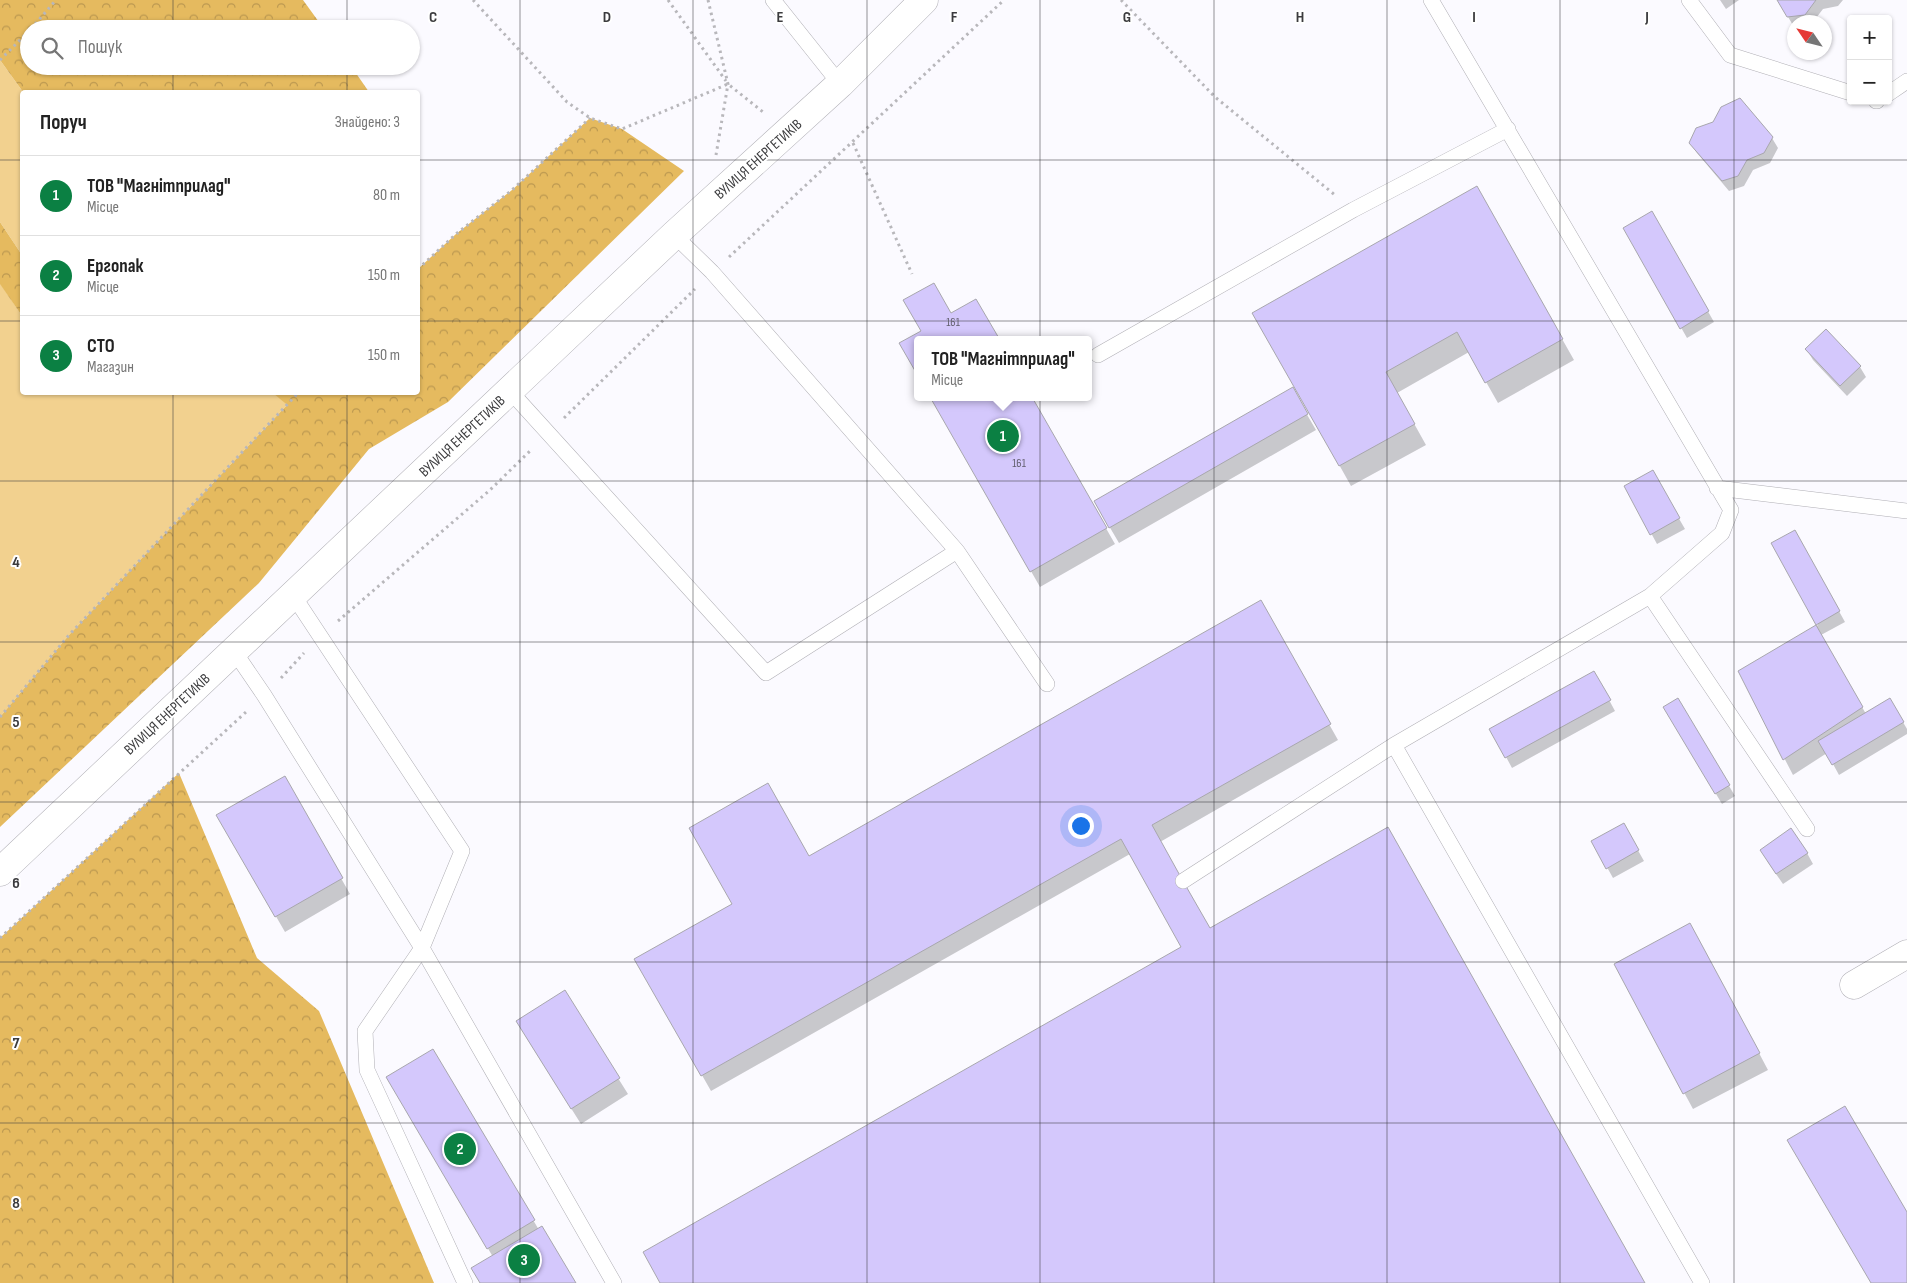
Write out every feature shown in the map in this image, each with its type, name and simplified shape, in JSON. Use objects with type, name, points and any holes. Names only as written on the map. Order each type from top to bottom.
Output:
[{"type":"main road","name":"ВУЛИЦЯ ЕНЕРГЕТИКІВ","points":[[0,872],[674,236],[840,84],[924,0]]},
{"type":"main road","points":[[1854,985],[1907,954]]},
{"type":"lane","points":[[773,0],[840,84]]},
{"type":"lane","points":[[1183,881],[1394,745],[1650,596],[1722,533],[1731,510],[1431,0]]},
{"type":"lane","points":[[1689,0],[1730,55],[1847,92]]},
{"type":"lane","points":[[1892,91],[1907,81]]},
{"type":"lane","points":[[1098,355],[1353,210],[1508,129]]},
{"type":"lane","points":[[674,236],[712,272],[957,551],[1047,684]]},
{"type":"lane","points":[[510,391],[766,674],[957,551]]},
{"type":"lane","points":[[1717,488],[1907,511]]},
{"type":"lane","points":[[292,595],[462,851],[422,948],[365,1031],[367,1070],[465,1283]]},
{"type":"lane","points":[[1650,596],[1808,829]]},
{"type":"lane","points":[[234,651],[264,694],[422,948],[614,1283]]},
{"type":"lane","points":[[1394,745],[1702,1283]]},
{"type":"path","points":[[39,20],[56,0]]},
{"type":"path","points":[[472,0],[567,102],[590,118],[622,129],[728,84]]},
{"type":"path","points":[[668,0],[728,84],[788,132]]},
{"type":"path","points":[[708,0],[728,84],[716,158]]},
{"type":"path","points":[[0,938],[264,694],[319,637],[490,490],[712,272],[1004,0]]},
{"type":"path","points":[[1121,0],[1215,97],[1353,210]]},
{"type":"path","points":[[0,60],[20,40]]},
{"type":"path","points":[[420,267],[456,234],[512,190],[590,118]]},
{"type":"path","points":[[853,142],[912,274]]},
{"type":"path","points":[[0,717],[68,636],[295,395]]},
{"type":"shaded area","points":[[0,60],[22,90],[20,90],[20,252],[0,222]]},
{"type":"shaded area","points":[[0,283],[20,313],[20,395],[276,395],[287,405],[69,635],[0,717]]},
{"type":"green space","points":[[0,0],[303,0],[317,20],[20,20],[20,75],[357,75],[368,90],[22,90],[0,60]]},
{"type":"green space","points":[[590,118],[622,129],[684,171],[448,402],[369,449],[259,583],[0,827],[0,717],[69,635],[287,405],[275,395],[420,395],[420,267],[456,234],[512,190]]},
{"type":"green space","points":[[0,222],[20,252],[20,313],[0,284]]},
{"type":"green space","points":[[179,773],[257,958],[319,1011],[434,1283],[0,1283],[0,938]]},
{"type":"building","points":[[1777,0],[1816,0],[1805,15],[1787,15],[1787,17]]},
{"type":"building","points":[[1740,98],[1773,137],[1764,153],[1747,160],[1738,176],[1722,181],[1689,143],[1696,128],[1713,122],[1721,107]]},
{"type":"building","points":[[1477,186],[1563,339],[1485,383],[1457,332],[1386,372],[1415,424],[1339,466],[1252,313]]},
{"type":"building","points":[[1652,211],[1709,311],[1680,329],[1623,228]]},
{"type":"building","points":[[934,283],[951,313],[976,299],[998,336],[914,336],[914,369],[899,343],[921,331],[903,300]]},
{"type":"building","points":[[1826,329],[1861,366],[1840,386],[1805,349]]},
{"type":"building","points":[[1293,387],[1308,414],[1109,528],[1094,501]]},
{"type":"building","points":[[932,401],[1034,401],[1107,528],[1030,572]]},
{"type":"building","points":[[1653,470],[1680,518],[1650,535],[1624,486]]},
{"type":"building","points":[[1795,530],[1840,611],[1816,625],[1771,543]]},
{"type":"building","points":[[1261,600],[1331,724],[1152,825],[1183,881],[1210,928],[1388,827],[1645,1283],[660,1283],[643,1252],[1181,947],[1121,839],[701,1076],[634,959],[732,904],[689,828],[768,783],[809,856]]},
{"type":"building","points":[[1816,625],[1863,707],[1783,760],[1738,671]]},
{"type":"building","points":[[1594,671],[1611,700],[1505,758],[1489,729]]},
{"type":"building","points":[[1678,698],[1730,785],[1715,794],[1663,707]]},
{"type":"building","points":[[1890,698],[1904,722],[1832,765],[1818,741]]},
{"type":"building","points":[[285,776],[343,878],[275,917],[216,815]]},
{"type":"building","points":[[1624,823],[1639,850],[1606,869],[1591,841]]},
{"type":"building","points":[[1791,828],[1808,853],[1776,874],[1760,850]]},
{"type":"building","points":[[1690,923],[1760,1053],[1683,1094],[1614,964]]},
{"type":"building","points":[[565,990],[620,1078],[571,1109],[516,1021]]},
{"type":"building","points":[[433,1049],[535,1220],[487,1249],[386,1077]]},
{"type":"building","points":[[1845,1106],[1907,1212],[1907,1283],[1871,1283],[1787,1140]]},
{"type":"building","points":[[542,1226],[576,1283],[480,1283],[471,1268]]},
{"type":"place","name":"ТОВ \"Магнітприлад\"","points":[[1003,436]]},
{"type":"place","name":"Ергопак","points":[[460,1149]]},
{"type":"place","name":"СТО","points":[[524,1260]]}]
